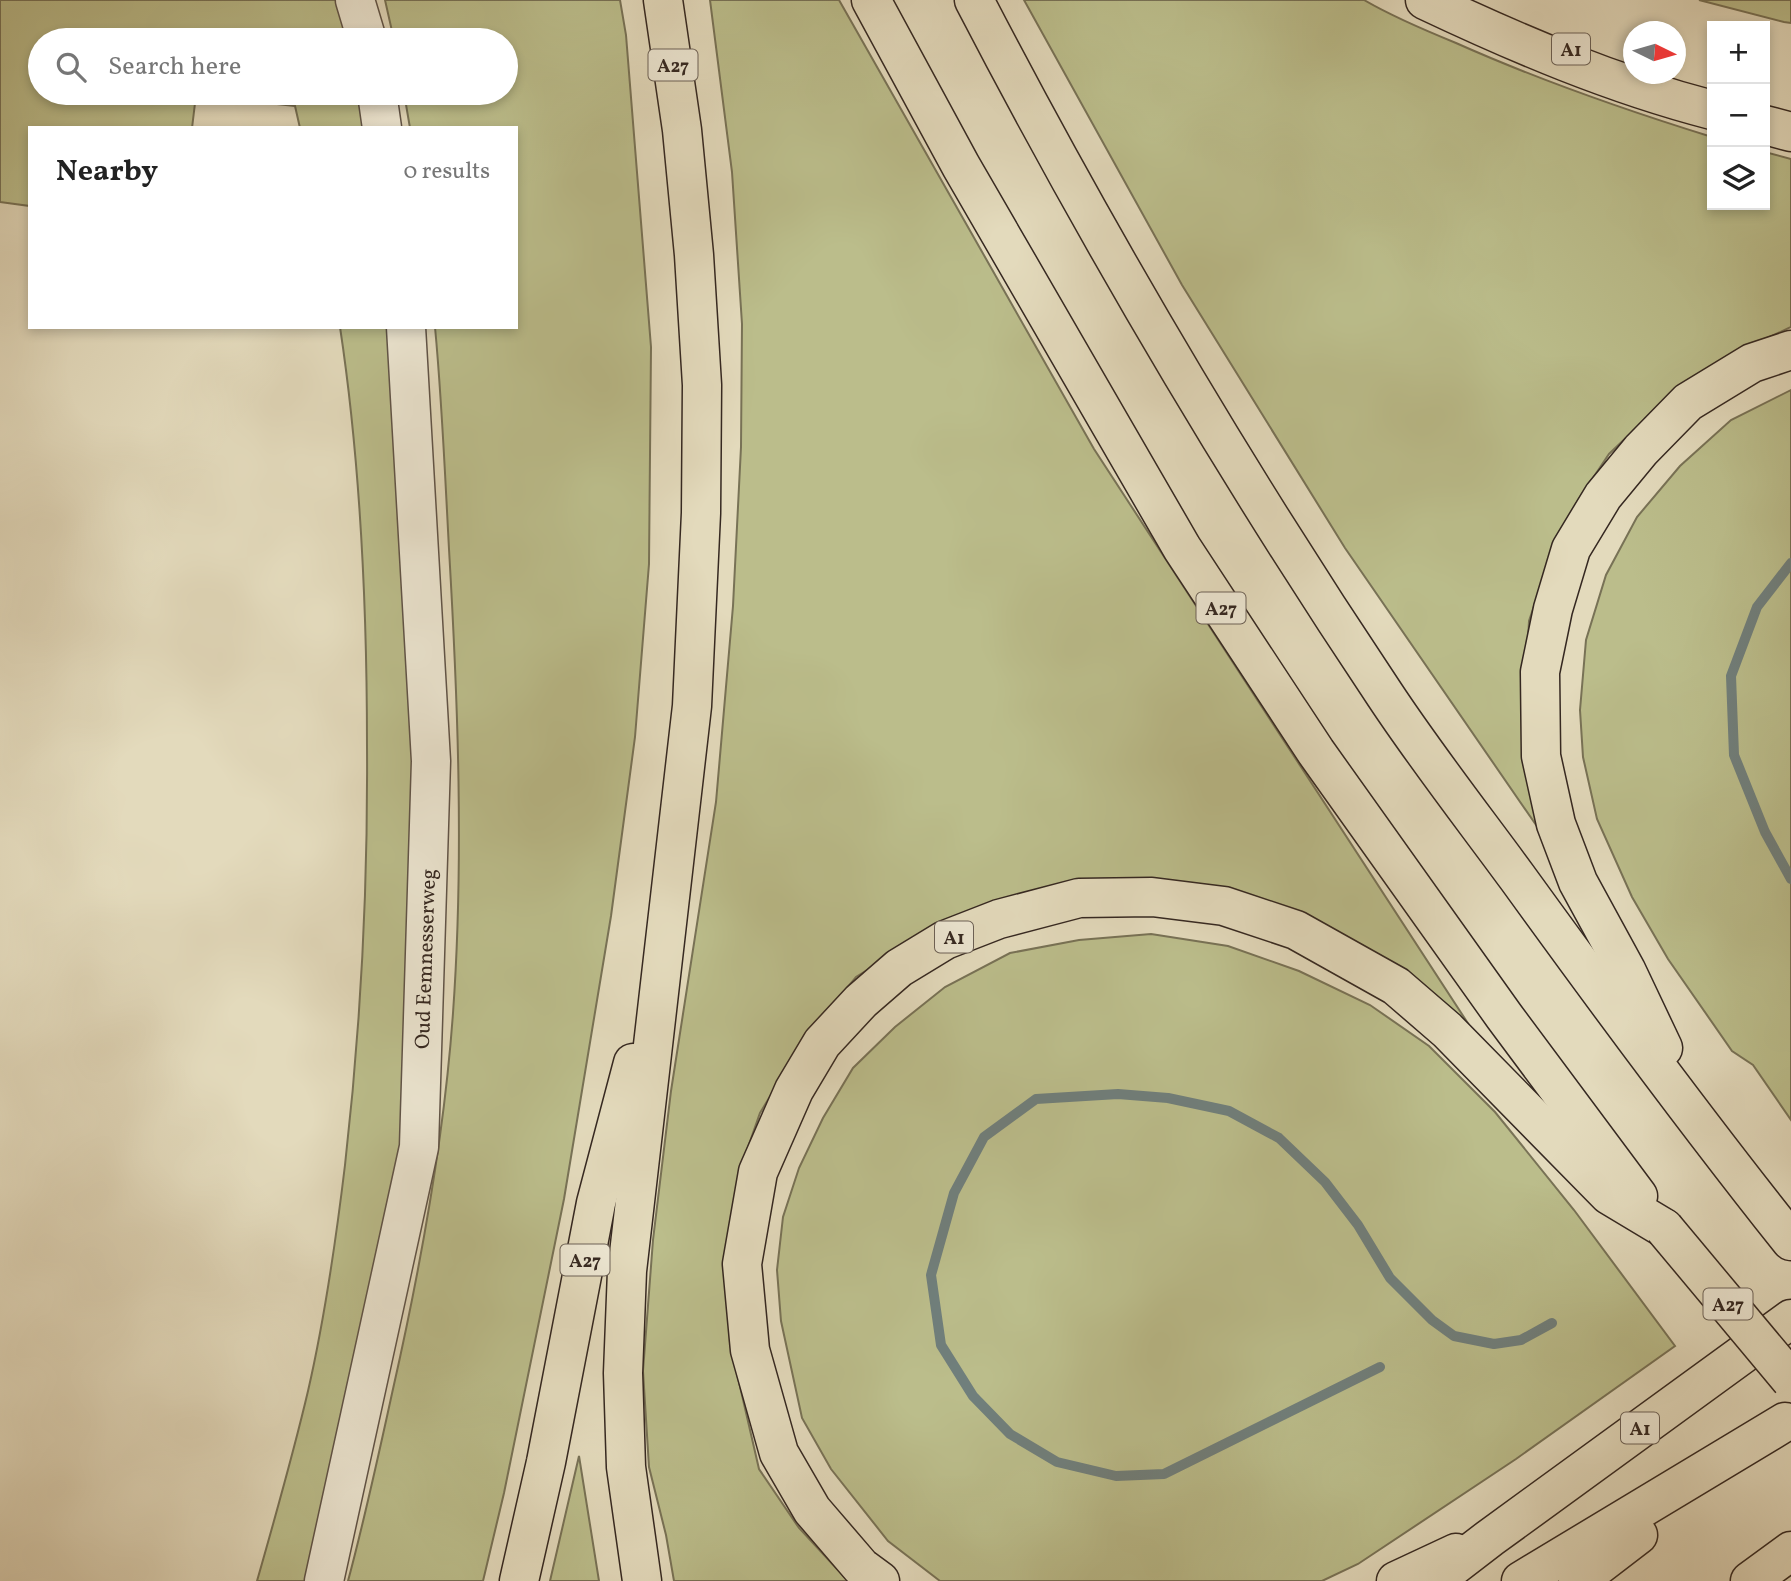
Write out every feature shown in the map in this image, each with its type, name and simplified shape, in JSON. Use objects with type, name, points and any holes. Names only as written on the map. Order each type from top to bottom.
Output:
[{"type":"highway","name":"A27","points":[[642,1581],[626,1467],[623,1373],[627,1271],[692,706],[701,513],[702,385],[694,255],[682,130],[663,0]]},
{"type":"highway","name":"A27","points":[[871,0],[961,166],[1182,548],[1316,752],[1504,1016],[1617,1188],[1664,1228],[1791,1380]]},
{"type":"highway","points":[[974,0],[1044,135],[1150,322],[1271,521],[1387,699],[1701,1129],[1791,1241]]},
{"type":"highway","name":"A1","points":[[1424,0],[1507,39],[1604,77],[1707,108]]},
{"type":"highway","name":"A1","points":[[1507,39],[1556,45],[1623,64]]},
{"type":"highway","points":[[1686,82],[1707,88]]},
{"type":"highway","points":[[1770,103],[1791,107]]},
{"type":"highway","points":[[1770,126],[1791,132]]},
{"type":"highway","points":[[1701,1129],[1626,970],[1578,882],[1556,824],[1541,756],[1540,672],[1553,609],[1572,549],[1603,496],[1641,450],[1688,402],[1752,363],[1791,350]]},
{"type":"highway","name":"A1","points":[[880,1581],[861,1567],[812,1510],[779,1453],[750,1350],[742,1264],[758,1172],[794,1090],[822,1043],[861,1001],[899,968],[945,940],[999,919],[1079,898],[1152,897],[1224,906],[1296,930],[1396,986],[1617,1188]]},
{"type":"highway","name":"A27","points":[[519,1581],[546,1462],[596,1203],[665,943]]},
{"type":"highway","name":"A1","points":[[1434,1581],[1791,1319]]},
{"type":"highway","points":[[1521,1581],[1788,1420]]},
{"type":"highway","points":[[1578,1581],[1788,1420]]},
{"type":"highway","name":"A1","points":[[1396,1581],[1490,1538]]},
{"type":"highway","points":[[1750,1581],[1791,1551]]},
{"type":"street","points":[[355,0],[363,28]]},
{"type":"street","points":[[379,105],[382,126]]},
{"type":"street","name":"Oud Eemnesserweg","points":[[324,1581],[419,1147],[431,761],[406,329]]},
{"type":"green space","points":[[0,0],[343,0],[349,28],[28,28],[28,105],[195,105],[192,126],[28,126],[28,206],[0,202]]},
{"type":"green space","points":[[385,0],[620,0],[626,35],[651,347],[649,564],[635,737],[611,916],[564,1199],[504,1493],[483,1581],[348,1581],[377,1461],[422,1249],[444,1108],[453,1013],[459,839],[457,723],[435,329],[518,329],[518,126],[410,126],[406,105],[518,105],[518,28],[391,28]]},
{"type":"green space","points":[[710,0],[839,0],[1094,449],[1471,1028],[1238,905],[955,916],[856,977],[804,1040],[760,1113],[739,1173],[726,1256],[730,1343],[759,1469],[799,1528],[848,1581],[674,1581],[649,1467],[643,1371],[653,1240],[671,1091],[716,802],[733,606],[741,447],[742,324],[732,172]]},
{"type":"green space","points":[[1024,0],[1364,0],[1409,23],[1519,70],[1707,135],[1707,210],[1770,210],[1770,153],[1791,159],[1791,327],[1739,351],[1672,394],[1609,454],[1577,502],[1552,553],[1529,621],[1528,640],[1565,867],[1345,548],[1182,285]]},
{"type":"green space","points":[[1699,0],[1791,0],[1791,23],[1784,22]]},
{"type":"green space","points":[[286,105],[362,105],[365,126],[300,126],[295,106]]},
{"type":"green space","points":[[340,329],[388,329],[418,767],[404,1154],[309,1581],[257,1581],[302,1415],[325,1307],[351,1113],[359,1008],[366,851],[366,641],[358,484]]},
{"type":"green space","points":[[1791,390],[1791,1120],[1753,1065],[1732,1051],[1668,959],[1632,897],[1597,819],[1583,757],[1580,710],[1586,640],[1606,575],[1637,517],[1680,466],[1731,420]]},
{"type":"green space","points":[[1151,934],[1228,946],[1299,971],[1370,1005],[1429,1046],[1495,1112],[1574,1210],[1675,1346],[1516,1459],[1358,1564],[1322,1581],[940,1581],[888,1541],[831,1469],[802,1418],[781,1321],[777,1270],[783,1217],[799,1168],[823,1118],[853,1068],[895,1027],[945,987],[1010,953],[1079,940]]},
{"type":"green space","points":[[579,1456],[599,1581],[550,1581]]},
{"type":"waterway","points":[[1791,563],[1757,607],[1731,676],[1734,755],[1765,832],[1791,879]]},
{"type":"waterway","points":[[1380,1367],[1164,1474],[1116,1476],[1057,1462],[1010,1434],[973,1396],[941,1345],[931,1275],[954,1193],[984,1137],[1036,1099],[1118,1094],[1168,1098],[1229,1111],[1279,1138],[1325,1182],[1358,1225],[1390,1278],[1432,1320],[1454,1336],[1494,1344],[1521,1340],[1552,1323]]}]
